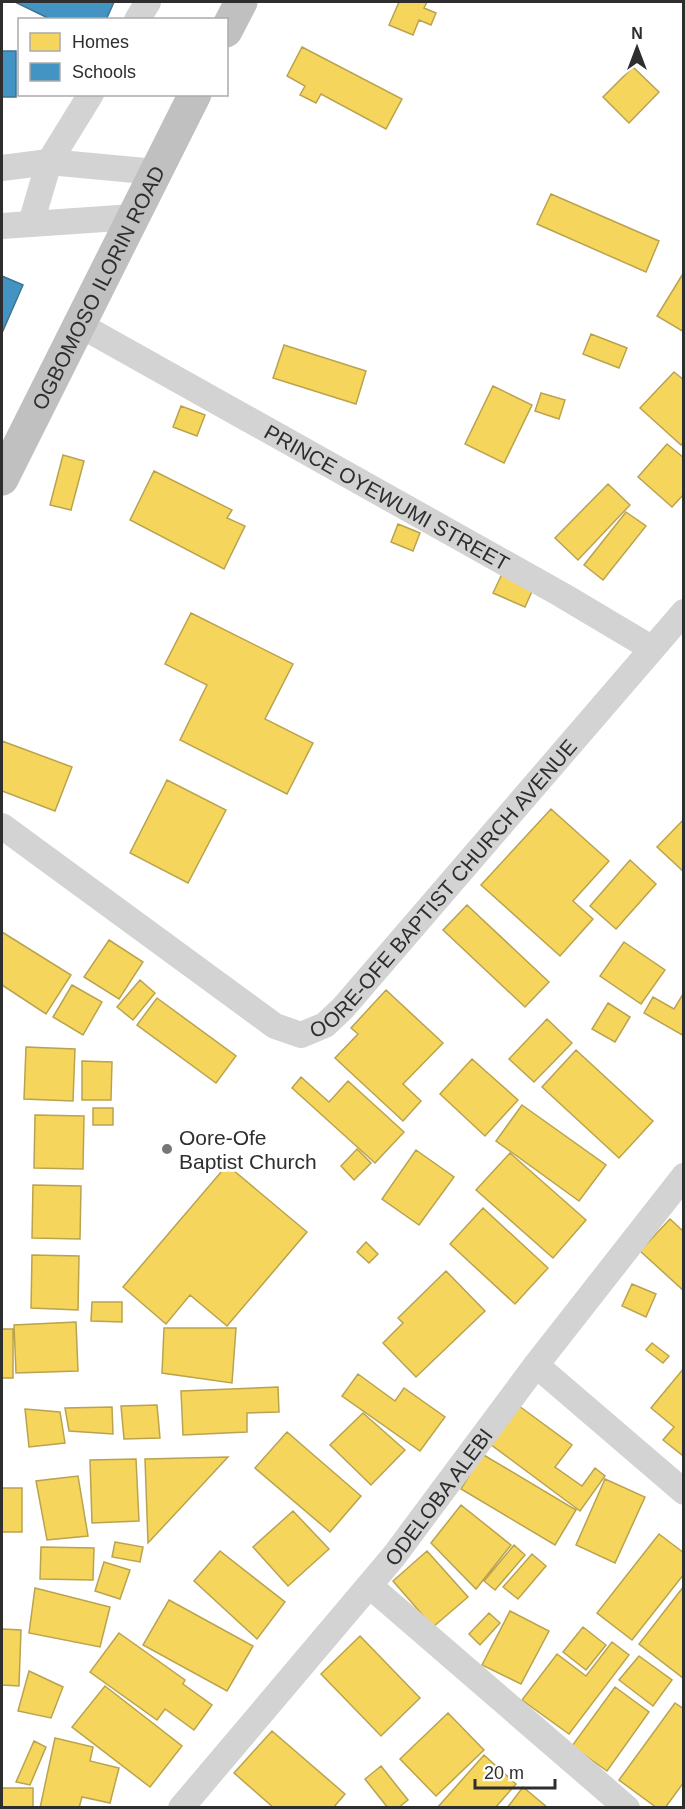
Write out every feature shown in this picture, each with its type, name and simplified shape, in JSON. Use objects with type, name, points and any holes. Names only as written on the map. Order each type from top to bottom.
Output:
[{"type":"highway","points":[[228,27],[241,2]]},
{"type":"highway","name":"OGBOMOSO ILORIN ROAD","points":[[2,478],[194,96]]},
{"type":"street","points":[[137,18],[148,2]]},
{"type":"street","points":[[31,223],[50,162],[90,96]]},
{"type":"street","points":[[2,168],[50,162],[156,172]]},
{"type":"street","points":[[2,226],[134,217]]},
{"type":"street","name":"PRINCE OYEWUMI STREET","points":[[80,325],[552,589],[651,648]]},
{"type":"street","points":[[651,648],[684,612]]},
{"type":"street","name":"OORE-OFE BAPTIST CHURCH AVENUE","points":[[2,826],[275,1026],[301,1035],[325,1025],[343,1008],[651,648]]},
{"type":"street","name":"ODELOBA ALEBI","points":[[181,1808],[394,1556],[536,1365],[684,1176]]},
{"type":"street","points":[[536,1365],[684,1492]]},
{"type":"street","points":[[370,1586],[627,1808]]},
{"type":"building: Homes","points":[[399,2],[427,2],[424,8],[436,13],[431,25],[419,20],[413,35],[389,25]]},
{"type":"building: Homes","points":[[302,47],[402,99],[386,129],[321,94],[316,103],[300,95],[305,86],[287,76]]},
{"type":"building: Homes","points":[[633,67],[659,92],[629,123],[603,97]]},
{"type":"building: Homes","points":[[551,194],[659,241],[646,272],[537,224]]},
{"type":"building: Homes","points":[[684,272],[684,332],[657,316]]},
{"type":"building: Homes","points":[[591,334],[627,348],[619,368],[583,354]]},
{"type":"building: Homes","points":[[284,345],[366,371],[356,404],[273,378]]},
{"type":"building: Homes","points":[[674,372],[684,380],[684,442],[681,445],[640,408]]},
{"type":"building: Homes","points":[[493,386],[532,405],[504,463],[465,444]]},
{"type":"building: Homes","points":[[541,393],[565,400],[559,419],[535,411]]},
{"type":"building: Homes","points":[[181,406],[205,415],[197,436],[173,427]]},
{"type":"building: Homes","points":[[667,444],[684,458],[684,494],[672,507],[638,477]]},
{"type":"building: Homes","points":[[63,455],[84,461],[71,510],[50,505]]},
{"type":"building: Homes","points":[[154,471],[232,510],[227,518],[245,526],[224,569],[130,520]]},
{"type":"building: Homes","points":[[608,484],[630,505],[578,560],[555,538]]},
{"type":"building: Homes","points":[[626,512],[646,526],[603,580],[584,565]]},
{"type":"building: Homes","points":[[398,524],[420,533],[413,551],[391,542]]},
{"type":"building: Homes","points":[[502,574],[533,589],[525,607],[493,593]]},
{"type":"building: Homes","points":[[191,613],[293,664],[265,719],[313,743],[287,794],[180,740],[207,685],[165,664]]},
{"type":"building: Homes","points":[[2,741],[72,767],[55,811],[2,791]]},
{"type":"building: Homes","points":[[167,780],[226,810],[188,883],[130,853]]},
{"type":"building: Homes","points":[[551,809],[609,861],[573,901],[593,919],[560,956],[481,885]]},
{"type":"building: Homes","points":[[684,819],[684,872],[657,847]]},
{"type":"building: Homes","points":[[630,860],[656,884],[616,929],[590,906]]},
{"type":"building: Homes","points":[[467,905],[549,982],[525,1007],[443,930]]},
{"type":"building: Homes","points":[[2,932],[71,975],[46,1014],[2,985]]},
{"type":"building: Homes","points":[[109,940],[143,962],[119,999],[84,977]]},
{"type":"building: Homes","points":[[624,942],[665,970],[641,1004],[600,976]]},
{"type":"building: Homes","points":[[140,980],[155,993],[133,1020],[117,1007]]},
{"type":"building: Homes","points":[[72,985],[102,1002],[83,1035],[53,1017]]},
{"type":"building: Homes","points":[[386,990],[443,1043],[403,1084],[421,1101],[403,1121],[335,1058],[358,1034],[351,1028]]},
{"type":"building: Homes","points":[[683,994],[684,1036],[644,1013],[653,997],[674,1009]]},
{"type":"building: Homes","points":[[157,998],[236,1056],[216,1083],[137,1025]]},
{"type":"building: Homes","points":[[608,1003],[630,1017],[615,1042],[592,1029]]},
{"type":"building: Homes","points":[[547,1019],[572,1043],[534,1082],[509,1059]]},
{"type":"building: Homes","points":[[26,1047],[75,1049],[73,1101],[24,1099]]},
{"type":"building: Homes","points":[[576,1050],[653,1121],[619,1158],[542,1087]]},
{"type":"building: Homes","points":[[472,1059],[518,1100],[485,1136],[440,1094]]},
{"type":"building: Homes","points":[[82,1061],[112,1062],[111,1100],[82,1100]]},
{"type":"building: Homes","points":[[301,1077],[329,1102],[348,1081],[404,1132],[375,1163],[292,1088]]},
{"type":"building: Homes","points":[[522,1105],[606,1165],[579,1201],[496,1141]]},
{"type":"building: Homes","points":[[93,1108],[113,1108],[113,1125],[93,1125]]},
{"type":"building: Homes","points":[[35,1115],[84,1116],[83,1169],[34,1168]]},
{"type":"building: Homes","points":[[357,1149],[371,1163],[354,1180],[341,1166]]},
{"type":"building: Homes","points":[[416,1150],[454,1177],[419,1225],[382,1199]]},
{"type":"building: Homes","points":[[510,1153],[586,1220],[553,1258],[476,1190]]},
{"type":"building: Homes","points":[[227,1165],[307,1232],[227,1326],[190,1295],[166,1324],[123,1287]]},
{"type":"building: Homes","points":[[33,1185],[81,1186],[80,1239],[32,1238]]},
{"type":"building: Homes","points":[[483,1208],[548,1268],[515,1304],[450,1244]]},
{"type":"building: Homes","points":[[670,1219],[684,1232],[684,1291],[640,1251]]},
{"type":"building: Homes","points":[[366,1242],[378,1254],[369,1263],[357,1252]]},
{"type":"building: Homes","points":[[32,1255],[79,1256],[78,1310],[31,1308]]},
{"type":"building: Homes","points":[[446,1271],[485,1311],[416,1377],[383,1343],[403,1323],[398,1318]]},
{"type":"building: Homes","points":[[632,1284],[656,1294],[646,1317],[622,1306]]},
{"type":"building: Homes","points":[[92,1302],[122,1302],[122,1322],[91,1321]]},
{"type":"building: Homes","points":[[76,1322],[78,1371],[16,1373],[14,1325]]},
{"type":"building: Homes","points":[[164,1328],[236,1328],[232,1383],[162,1373]]},
{"type":"building: Homes","points":[[2,1329],[13,1329],[13,1378],[2,1378]]},
{"type":"building: Homes","points":[[652,1343],[669,1356],[663,1363],[646,1350]]},
{"type":"building: Homes","points":[[684,1368],[684,1453],[682,1455],[663,1440],[674,1427],[651,1408]]},
{"type":"building: Homes","points":[[358,1374],[395,1401],[404,1388],[445,1417],[420,1451],[342,1396]]},
{"type":"building: Homes","points":[[278,1387],[279,1412],[247,1413],[247,1432],[183,1435],[181,1391]]},
{"type":"building: Homes","points":[[157,1405],[160,1438],[124,1439],[121,1406]]},
{"type":"building: Homes","points":[[519,1406],[572,1445],[555,1467],[582,1486],[595,1468],[605,1476],[580,1511],[490,1444]]},
{"type":"building: Homes","points":[[112,1407],[113,1434],[69,1431],[65,1408]]},
{"type":"building: Homes","points":[[25,1409],[60,1412],[65,1443],[29,1447]]},
{"type":"building: Homes","points":[[363,1413],[405,1450],[371,1485],[330,1445]]},
{"type":"building: Homes","points":[[287,1432],[361,1496],[330,1532],[255,1468]]},
{"type":"building: Homes","points":[[482,1454],[576,1510],[555,1545],[461,1489]]},
{"type":"building: Homes","points":[[228,1457],[148,1543],[145,1459]]},
{"type":"building: Homes","points":[[136,1459],[139,1521],[92,1523],[90,1460]]},
{"type":"building: Homes","points":[[78,1476],[88,1536],[47,1540],[36,1481]]},
{"type":"building: Homes","points":[[605,1479],[645,1497],[615,1563],[576,1545]]},
{"type":"building: Homes","points":[[2,1488],[22,1488],[22,1532],[2,1532]]},
{"type":"building: Homes","points":[[461,1505],[511,1545],[476,1589],[431,1543]]},
{"type":"building: Homes","points":[[293,1511],[329,1549],[288,1586],[253,1547]]},
{"type":"building: Homes","points":[[659,1534],[684,1553],[684,1574],[632,1640],[597,1613]]},
{"type":"building: Homes","points":[[115,1542],[143,1547],[140,1562],[112,1557]]},
{"type":"building: Homes","points":[[514,1545],[525,1555],[495,1590],[484,1581]]},
{"type":"building: Homes","points":[[41,1547],[94,1548],[93,1580],[40,1579]]},
{"type":"building: Homes","points":[[220,1551],[285,1602],[257,1639],[194,1581]]},
{"type":"building: Homes","points":[[427,1551],[468,1597],[433,1627],[393,1581]]},
{"type":"building: Homes","points":[[532,1554],[546,1566],[518,1599],[503,1587]]},
{"type":"building: Homes","points":[[104,1562],[130,1570],[120,1599],[95,1591]]},
{"type":"building: Homes","points":[[684,1586],[684,1678],[683,1678],[639,1644]]},
{"type":"building: Homes","points":[[35,1588],[110,1607],[100,1647],[29,1633]]},
{"type":"building: Homes","points":[[169,1600],[253,1646],[227,1691],[143,1645]]},
{"type":"building: Homes","points":[[510,1611],[549,1631],[521,1684],[482,1665]]},
{"type":"building: Homes","points":[[489,1613],[500,1623],[480,1645],[469,1634]]},
{"type":"building: Homes","points":[[583,1627],[606,1645],[586,1670],[563,1652]]},
{"type":"building: Homes","points":[[2,1629],[21,1630],[19,1686],[2,1685]]},
{"type":"building: Homes","points":[[119,1633],[185,1680],[183,1684],[212,1705],[194,1730],[165,1709],[157,1720],[90,1672]]},
{"type":"building: Homes","points":[[360,1636],[420,1698],[381,1736],[321,1674]]},
{"type":"building: Homes","points":[[612,1642],[629,1655],[569,1734],[522,1700],[557,1654],[586,1676]]},
{"type":"building: Homes","points":[[639,1656],[672,1680],[653,1706],[619,1680]]},
{"type":"building: Homes","points":[[29,1671],[63,1687],[51,1718],[18,1711]]},
{"type":"building: Homes","points":[[105,1686],[182,1746],[150,1787],[72,1727]]},
{"type":"building: Homes","points":[[615,1687],[649,1712],[607,1771],[572,1746]]},
{"type":"building: Homes","points":[[675,1703],[684,1709],[684,1782],[665,1808],[657,1808],[619,1780]]},
{"type":"building: Homes","points":[[448,1713],[484,1750],[436,1796],[400,1759]]},
{"type":"building: Homes","points":[[272,1731],[345,1794],[333,1808],[274,1808],[234,1773]]},
{"type":"building: Homes","points":[[55,1738],[93,1747],[90,1761],[119,1768],[110,1803],[82,1797],[79,1808],[40,1808]]},
{"type":"building: Homes","points":[[34,1741],[46,1747],[30,1785],[16,1782]]},
{"type":"building: Homes","points":[[484,1755],[516,1784],[495,1808],[437,1808]]},
{"type":"building: Homes","points":[[381,1766],[408,1800],[398,1808],[388,1808],[365,1779]]},
{"type":"building: Homes","points":[[523,1787],[548,1808],[507,1808]]},
{"type":"building: Homes","points":[[2,1788],[33,1788],[33,1808],[2,1808]]},
{"type":"building: Schools","points":[[114,2],[107,18],[48,18],[17,3]]},
{"type":"building: Schools","points":[[2,51],[16,51],[16,97],[2,97]]},
{"type":"building: Schools","points":[[2,276],[23,285],[2,333]]},
{"type":"place","name":"Oore-Ofe Baptist Church","points":[[167,1149]]}]
